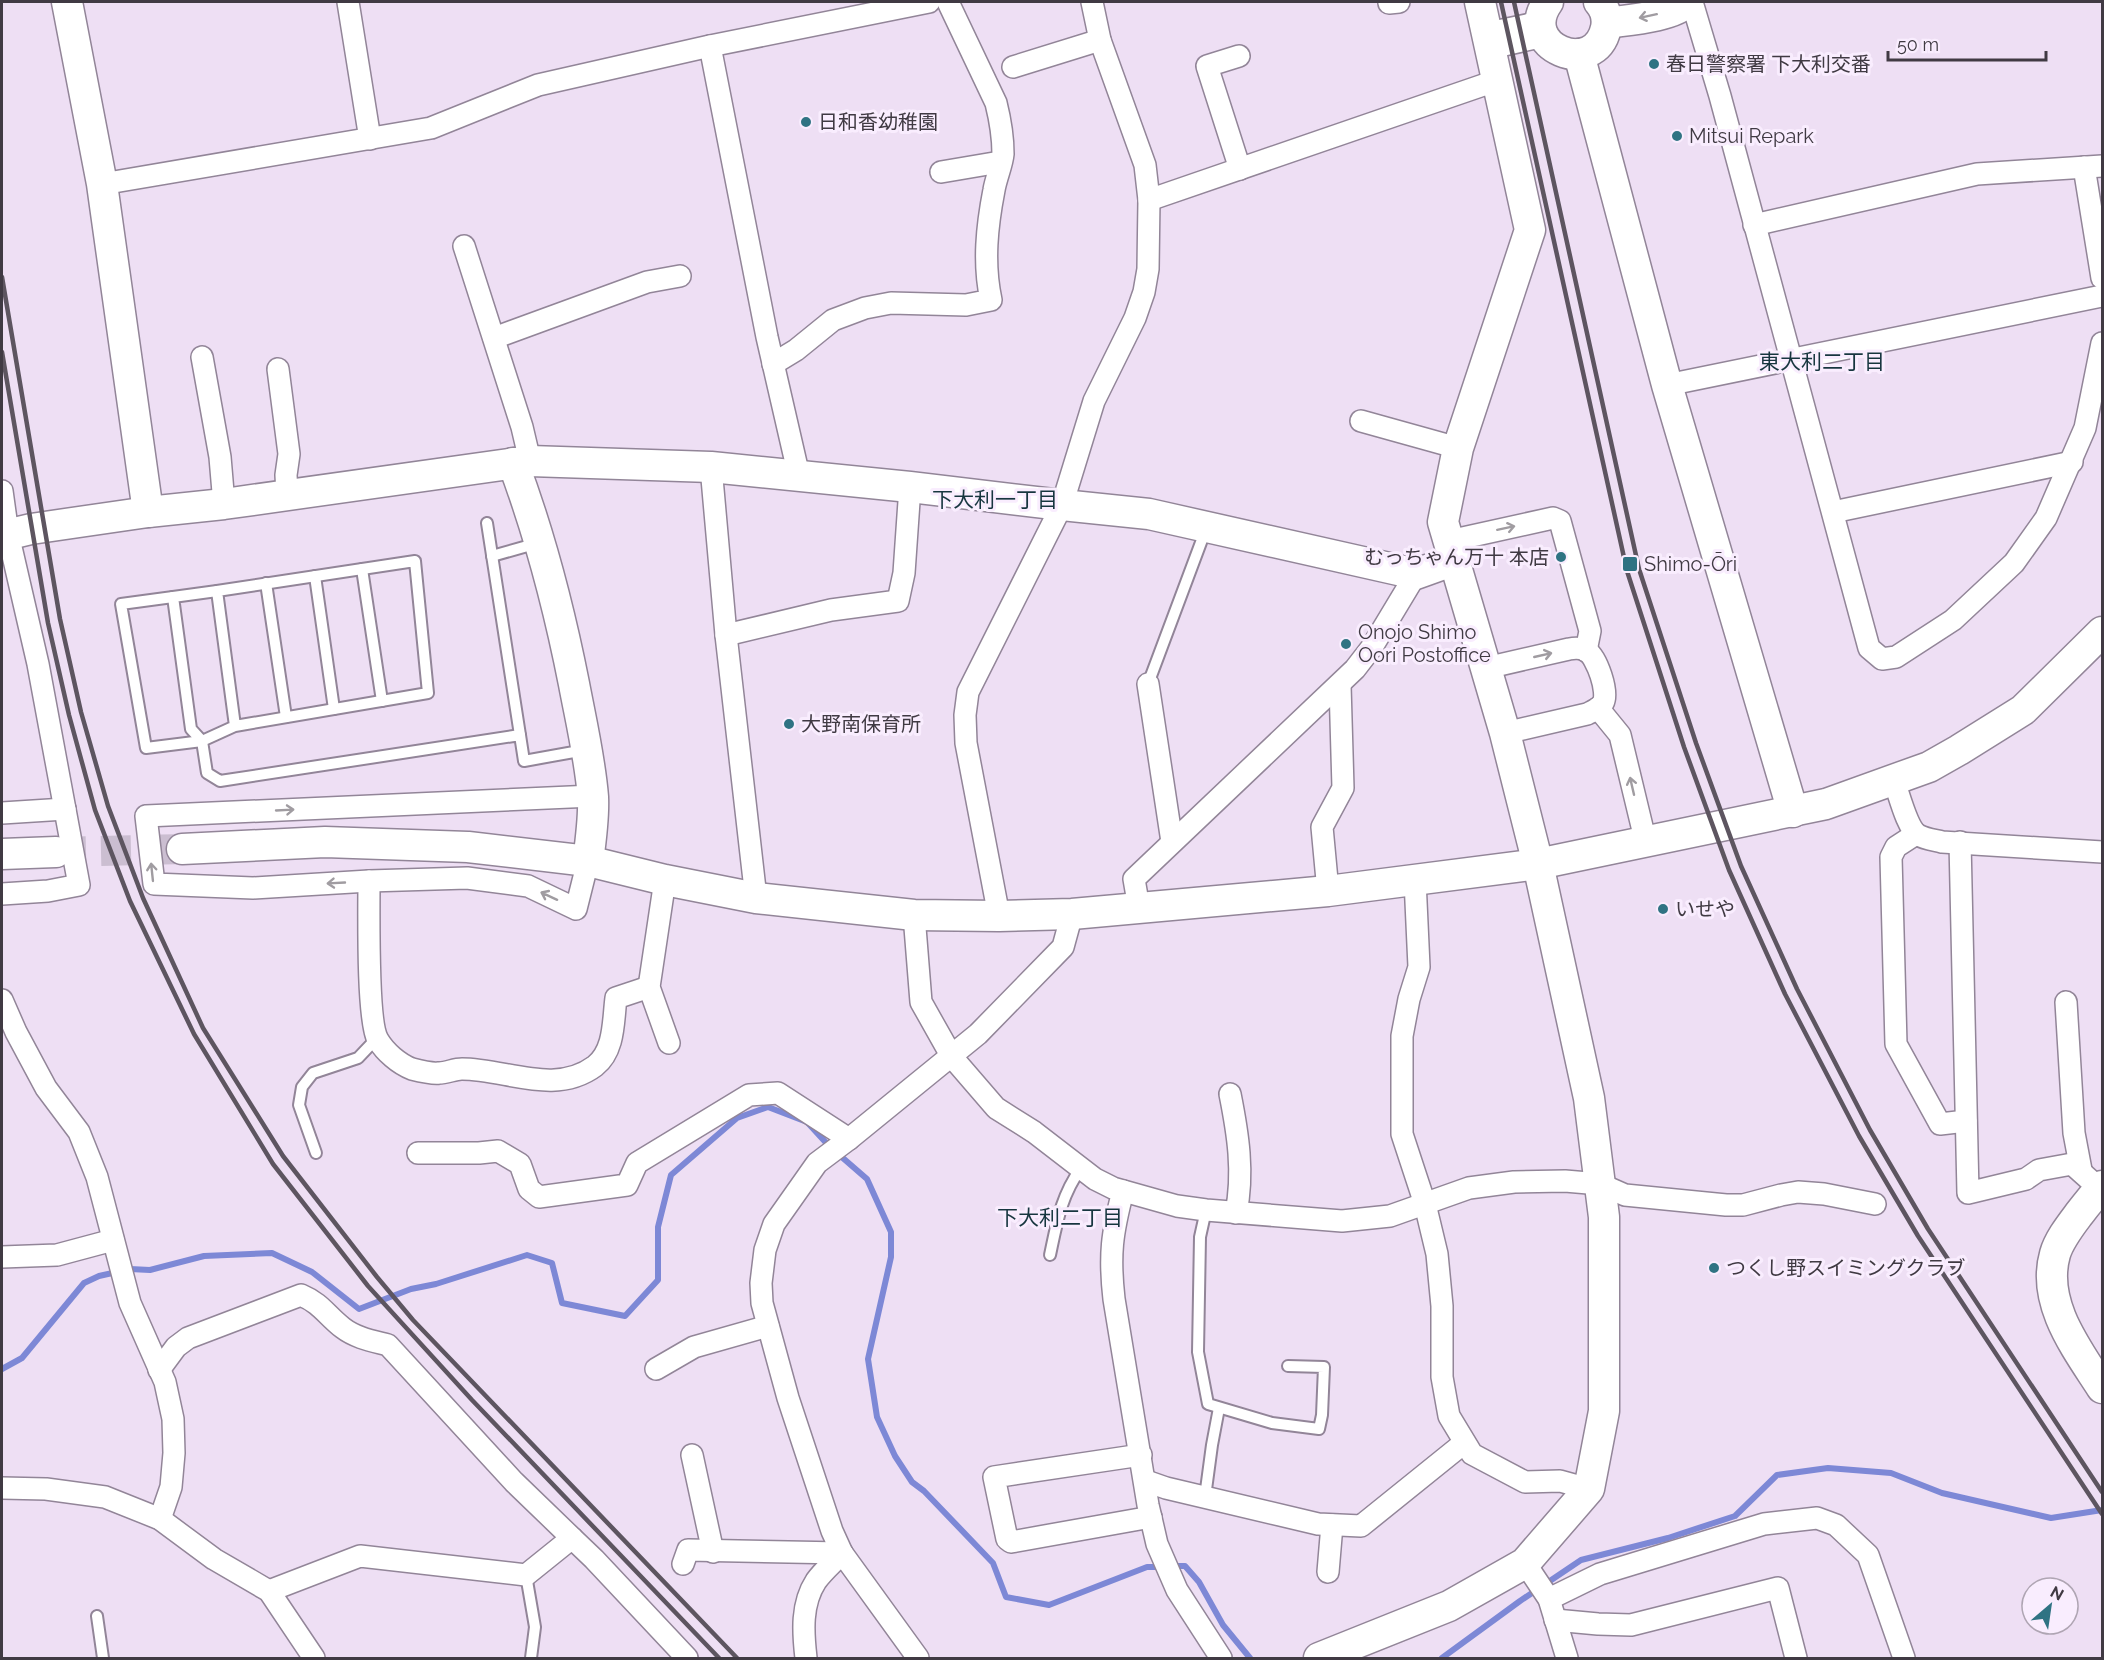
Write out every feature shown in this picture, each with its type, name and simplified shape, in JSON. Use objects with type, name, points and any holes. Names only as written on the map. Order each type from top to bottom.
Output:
[{"type":"street","points":[[67,2],[102,184],[148,512]]},
{"type":"street","points":[[348,2],[370,139]]},
{"type":"street","points":[[102,184],[432,128],[538,85],[710,46],[929,2]]},
{"type":"street","points":[[773,364],[796,350],[833,320],[865,308],[891,303],[966,305],[991,300],[986,278],[987,240],[994,189],[1003,154],[996,103],[948,2]]},
{"type":"street","points":[[999,916],[966,742],[965,715],[968,692],[1062,506],[1094,400],[1135,318],[1144,292],[1148,269],[1149,200],[1146,165],[1100,40],[1092,2]]},
{"type":"street","points":[[1319,1659],[1449,1606],[1526,1563],[1589,1489],[1604,1411],[1604,1217],[1589,1098],[1538,864],[1505,733],[1443,522],[1458,448],[1530,230],[1480,2]]},
{"type":"street","points":[[1489,40],[1544,20],[1550,45],[1558,51],[1579,54],[1590,51],[1599,44],[1605,34],[1607,8],[1672,11],[1687,2]]},
{"type":"street","points":[[1692,2],[1720,96],[1869,648],[1882,659],[1889,659],[1953,620],[2014,563],[2046,518],[2085,428],[2103,343]]},
{"type":"street","points":[[1013,67],[1100,40]]},
{"type":"street","points":[[710,46],[773,364],[799,476]]},
{"type":"street","points":[[1579,54],[1667,385],[1794,812]]},
{"type":"street","points":[[1239,56],[1208,66],[1240,169]]},
{"type":"street","points":[[1149,200],[1498,80]]},
{"type":"street","points":[[941,172],[1000,162]]},
{"type":"street","points":[[1754,225],[1977,174],[2093,167],[2103,278]]},
{"type":"street","points":[[464,246],[522,427],[522,462],[568,654],[586,750],[592,796],[593,820],[588,861],[576,909],[528,886],[467,878],[253,888],[154,884],[146,816],[592,796]]},
{"type":"street","points":[[494,338],[647,282],[680,276]]},
{"type":"street","points":[[1667,385],[2103,296]]},
{"type":"street","points":[[202,357],[220,457],[224,504]]},
{"type":"street","points":[[278,369],[289,453],[286,475],[287,494]]},
{"type":"street","points":[[1360,421],[1458,448]]},
{"type":"street","points":[[5,535],[148,512],[224,504],[522,462],[711,467],[1149,514],[1416,574]]},
{"type":"street","points":[[1833,512],[2072,462]]},
{"type":"street","points":[[711,467],[726,635],[756,898]]},
{"type":"street","points":[[726,635],[831,610],[898,601],[904,573],[910,487]]},
{"type":"street","points":[[2,491],[5,535],[38,664],[79,885],[48,891],[2,894]]},
{"type":"street","points":[[1139,908],[1134,879],[1340,685],[1372,647],[1416,574],[1452,550],[1553,518],[1560,521],[1590,631],[1586,651]]},
{"type":"street","points":[[182,849],[325,842],[468,847],[588,861],[665,880],[756,898],[914,915],[1072,914],[1328,891],[1538,864],[1827,804],[1929,767],[1959,750],[2023,710],[2103,632]]},
{"type":"street","points":[[1486,668],[1569,649],[1586,651],[1595,660],[1606,694],[1598,708],[1587,714],[1505,733]]},
{"type":"street","points":[[1148,684],[1172,842]]},
{"type":"street","points":[[1328,891],[1322,827],[1343,788],[1340,685]]},
{"type":"street","points":[[1598,708],[1620,735],[1646,843]]},
{"type":"street","points":[[1894,781],[1909,825],[1916,834],[1942,842],[2103,852]]},
{"type":"street","points":[[2,813],[65,809]]},
{"type":"street","points":[[1916,834],[1896,848],[1891,857],[1896,1044],[1940,1124],[1966,1121]]},
{"type":"street","points":[[1960,842],[1968,1193],[2026,1179],[2039,1170],[2072,1164],[2095,1182]]},
{"type":"street","points":[[2,854],[56,852]]},
{"type":"street","points":[[665,880],[649,987],[669,1043]]},
{"type":"street","points":[[1415,880],[1419,967],[1409,999],[1402,1036],[1402,1134],[1425,1204],[1437,1254],[1442,1306],[1442,1377],[1449,1416],[1472,1454],[1525,1482],[1560,1481],[1589,1489]]},
{"type":"street","points":[[369,881],[372,1009],[377,1038],[392,1057],[412,1069],[438,1074],[461,1069],[550,1081],[579,1075],[595,1066],[606,1054],[610,1044],[616,998],[649,987]]},
{"type":"street","points":[[918,1659],[842,1553],[832,1531],[788,1398],[762,1303],[761,1283],[765,1250],[774,1224],[817,1163],[978,1034],[1063,947],[1072,914]]},
{"type":"street","points":[[914,915],[921,1002],[952,1057],[996,1108],[1034,1132],[1095,1179],[1113,1188],[1177,1206],[1342,1221],[1390,1216],[1469,1188],[1514,1182],[1565,1181],[1600,1185],[1625,1195],[1726,1205],[1743,1205],[1798,1192],[1824,1194],[1875,1204]]},
{"type":"street","points":[[2,1000],[46,1088],[79,1132],[97,1178],[130,1303],[165,1382],[173,1419],[174,1453],[171,1487],[160,1519]]},
{"type":"street","points":[[2066,1002],[2074,1133],[2095,1182]]},
{"type":"street","points":[[418,1153],[498,1151],[520,1164],[529,1189],[539,1197],[627,1185],[637,1163],[749,1095],[778,1093],[849,1139]]},
{"type":"street","points":[[1230,1094],[1240,1158],[1240,1190],[1236,1213]]},
{"type":"street","points":[[2095,1182],[2055,1252],[2052,1278],[2058,1311],[2072,1343],[2103,1388]]},
{"type":"street","points":[[1123,1191],[1112,1241],[1110,1266],[1151,1517],[1157,1544],[1170,1577],[1221,1659]]},
{"type":"street","points":[[2,1257],[57,1255],[113,1240]]},
{"type":"street","points":[[159,1370],[176,1347],[188,1338],[301,1295],[316,1301],[345,1330],[359,1337],[388,1345],[514,1482],[594,1559],[687,1659]]},
{"type":"street","points":[[656,1369],[694,1347],[768,1326]]},
{"type":"street","points":[[1146,1481],[1166,1488],[1318,1524],[1361,1526],[1464,1443]]},
{"type":"street","points":[[692,1455],[713,1552]]},
{"type":"street","points":[[1141,1455],[994,1477],[1007,1539],[1011,1542],[1151,1517]]},
{"type":"street","points":[[2,1488],[46,1489],[105,1497],[160,1519],[214,1559],[269,1591],[314,1659]]},
{"type":"street","points":[[1549,1599],[1600,1574],[1764,1524],[1817,1518],[1836,1525],[1868,1555],[1904,1659]]},
{"type":"street","points":[[1328,1572],[1332,1525]]},
{"type":"street","points":[[269,1591],[360,1556],[526,1575],[572,1539]]},
{"type":"street","points":[[683,1564],[688,1550],[842,1553]]},
{"type":"street","points":[[806,1659],[802,1624],[808,1600],[816,1581],[842,1553]]},
{"type":"street","points":[[1526,1563],[1549,1599],[1567,1659]]},
{"type":"street","points":[[1555,1620],[1630,1625],[1778,1587],[1796,1659]]},
{"type":"lane","points":[[487,523],[524,761],[586,750]]},
{"type":"lane","points":[[1148,684],[1207,526]]},
{"type":"lane","points":[[492,556],[540,543]]},
{"type":"lane","points":[[415,561],[428,693],[235,726],[202,741],[147,748],[121,604],[362,569],[415,561]]},
{"type":"lane","points":[[362,569],[382,701]]},
{"type":"lane","points":[[315,576],[334,709]]},
{"type":"lane","points":[[266,584],[286,717]]},
{"type":"lane","points":[[217,591],[235,726]]},
{"type":"lane","points":[[173,597],[190,729],[202,741],[207,773],[220,781],[520,735]]},
{"type":"lane","points":[[316,1153],[299,1104],[302,1087],[313,1073],[358,1058],[377,1038]]},
{"type":"lane","points":[[1050,1256],[1061,1204],[1080,1168]]},
{"type":"lane","points":[[1206,1210],[1200,1237],[1198,1352],[1208,1404],[1272,1422],[1319,1429],[1322,1415],[1324,1367],[1288,1366]]},
{"type":"lane","points":[[1205,1497],[1220,1407]]},
{"type":"lane","points":[[526,1575],[535,1627],[531,1659]]},
{"type":"lane","points":[[98,1616],[103,1659]]},
{"type":"waterway","points":[[2,1369],[22,1358],[84,1283],[99,1276],[130,1269],[150,1270],[204,1256],[272,1253],[312,1272],[359,1309],[411,1289],[436,1284],[527,1255],[552,1263],[562,1303],[625,1316],[658,1280],[658,1227],[671,1175],[737,1118],[768,1107],[807,1122],[829,1146],[867,1179],[891,1232],[891,1257],[868,1359],[877,1417],[895,1456],[912,1482],[924,1491],[993,1563],[1006,1597],[1049,1605],[1147,1567],[1162,1567]]},
{"type":"waterway","points":[[1442,1658],[1581,1560],[1668,1538],[1735,1516],[1777,1475],[1828,1468],[1891,1473],[1942,1493],[2051,1518],[2102,1510]]},
{"type":"waterway","points":[[1172,1566],[1185,1566],[1199,1582],[1223,1625],[1250,1658]]},
{"type":"tunnel","points":[[56,852],[182,849]]},
{"type":"railway","points":[[1501,2],[1627,571],[1684,747],[1729,870],[1785,994],[1859,1136],[1918,1236],[2102,1514]]},
{"type":"railway","points":[[1514,2],[1639,569],[1696,743],[1741,866],[1797,989],[1870,1130],[1928,1229],[2102,1492]]},
{"type":"railway","points":[[2,277],[60,619],[81,712],[108,806],[143,898],[203,1028],[283,1156],[413,1320],[737,1658]]},
{"type":"railway","points":[[2,352],[48,623],[69,715],[95,810],[130,901],[194,1034],[273,1164],[368,1286],[472,1400],[719,1658]]},
{"type":"place","name":"春日警察署 下大利交番","points":[[1654,64]]},
{"type":"place","name":"日和香幼稚園","points":[[806,122]]},
{"type":"place","name":"Mitsui Repark","points":[[1677,136]]},
{"type":"place","name":"むっちゃん万十 本店","points":[[1561,557]]},
{"type":"place","name":"Shimo-Ōri","points":[[1630,564]]},
{"type":"place","name":"Onojo Shimo Oori Postoffice","points":[[1346,644]]},
{"type":"place","name":"大野南保育所","points":[[789,724]]},
{"type":"place","name":"いせや","points":[[1663,909]]},
{"type":"place","name":"つくし野スイミングクラブ","points":[[1714,1268]]},
{"type":"district","name":"東大利二丁目","points":[[1822,361]]},
{"type":"district","name":"下大利一丁目","points":[[995,499]]},
{"type":"district","name":"下大利二丁目","points":[[1060,1217]]}]
